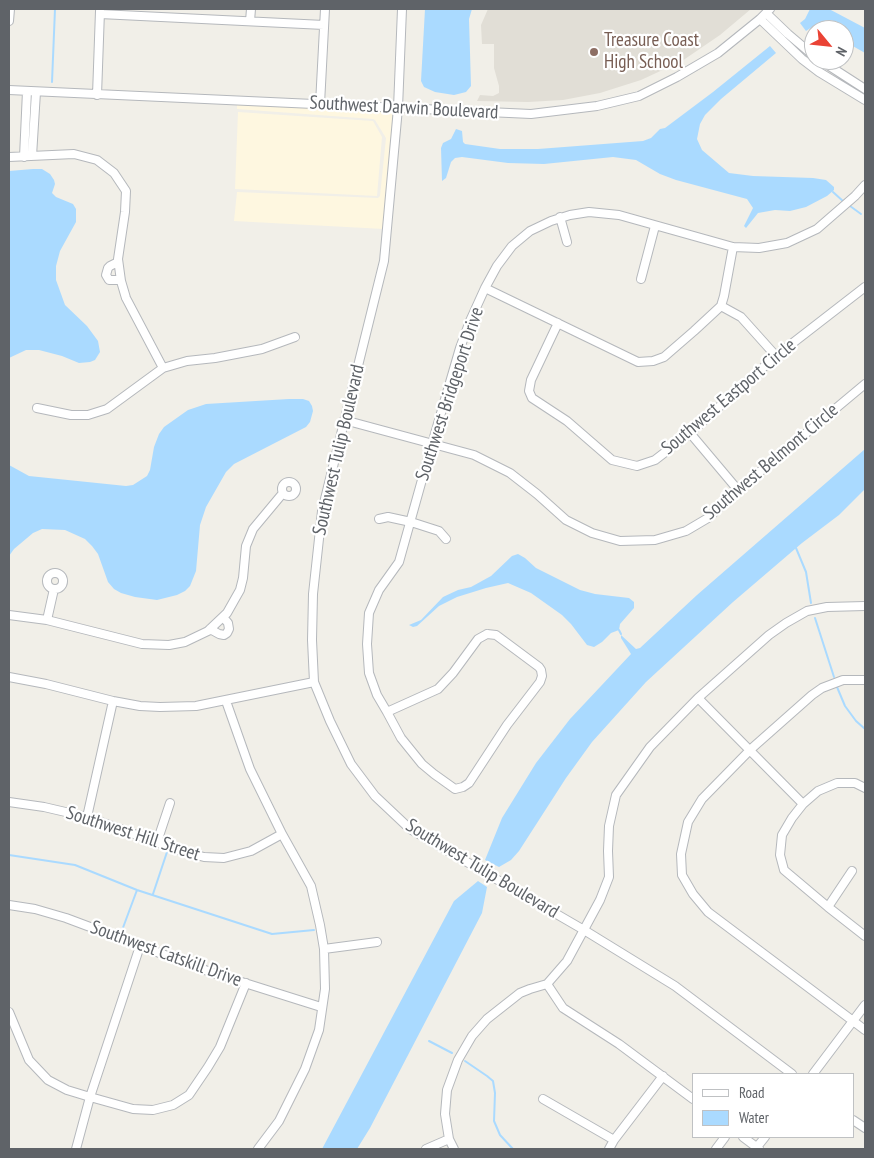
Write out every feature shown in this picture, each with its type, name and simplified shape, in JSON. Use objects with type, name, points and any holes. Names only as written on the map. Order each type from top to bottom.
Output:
[{"type":"street","points":[[9,21],[10,9]]},
{"type":"street","points":[[174,18],[175,9]]},
{"type":"street","points":[[250,21],[251,9]]},
{"type":"street","points":[[320,104],[325,9]]},
{"type":"street","name":"Southwest Tulip Boulevard","points":[[402,9],[398,108],[384,261],[322,511],[313,594],[312,640],[314,682],[351,764],[375,796],[396,816],[419,834],[584,930],[675,986],[791,1073]]},
{"type":"street","points":[[97,95],[100,11],[174,18],[324,25]]},
{"type":"street","points":[[768,11],[788,34],[804,48]]},
{"type":"street","name":"Southwest Darwin Boulevard","points":[[9,90],[531,114],[597,106],[639,96],[718,53],[768,11]]},
{"type":"street","points":[[760,19],[806,63],[865,100]]},
{"type":"street","points":[[836,70],[865,88]]},
{"type":"street","points":[[28,91],[30,129]]},
{"type":"street","points":[[28,157],[36,92]]},
{"type":"street","points":[[9,157],[74,154],[97,160],[114,173],[126,190],[118,262],[120,280],[126,298],[163,368]]},
{"type":"street","name":"Southwest Bridgeport Drive","points":[[387,712],[438,689],[448,680],[478,639],[487,634],[492,634],[503,640],[538,667],[542,673],[540,682],[502,732],[469,783],[456,789],[422,764],[401,738],[377,695],[369,673],[367,644],[369,613],[379,590],[399,562],[460,348],[485,288],[497,266],[512,246],[530,231],[560,217],[600,212],[619,215],[733,247],[759,248],[787,243],[816,229],[850,201],[865,185]]},
{"type":"street","points":[[560,217],[568,242]]},
{"type":"street","points":[[641,279],[655,226]]},
{"type":"street","points":[[485,288],[638,362],[653,361],[664,356],[721,306],[733,247]]},
{"type":"street","points":[[118,262],[108,268],[106,275],[109,280],[120,280]]},
{"type":"street","name":"Southwest Eastport Circle","points":[[558,324],[530,380],[529,391],[532,398],[567,421],[612,460],[637,466],[655,460],[690,434],[776,356],[865,287]]},
{"type":"street","points":[[721,306],[741,317],[776,356]]},
{"type":"street","points":[[37,408],[71,415],[88,415],[107,409],[163,368],[187,361],[262,349],[294,337]]},
{"type":"street","name":"Southwest Belmont Circle","points":[[344,420],[474,455],[510,473],[566,520],[592,533],[620,541],[655,540],[686,531],[708,518],[738,490],[865,384]]},
{"type":"street","points":[[690,434],[738,490]]},
{"type":"street","points":[[9,615],[47,620],[123,640],[157,645],[185,642],[210,629],[223,617],[240,590],[246,546],[253,529],[284,493]]},
{"type":"street","points":[[378,518],[388,517],[411,522],[439,531],[446,539]]},
{"type":"street","points":[[47,620],[54,589]]},
{"type":"street","points":[[454,1149],[449,1139],[445,1114],[447,1090],[458,1060],[472,1036],[487,1019],[520,993],[530,988],[547,984],[567,961],[600,900],[610,877],[609,826],[616,795],[650,747],[698,698],[769,635],[786,623],[807,611],[827,607],[865,606]]},
{"type":"street","points":[[210,629],[219,634],[224,635],[227,633],[229,629],[228,623],[223,617]]},
{"type":"street","points":[[9,677],[46,684],[113,702],[160,707],[196,706],[314,682]]},
{"type":"street","points":[[865,680],[843,680],[822,688],[751,750],[702,799],[688,822],[681,854],[682,875],[693,894],[708,912],[865,1030]]},
{"type":"street","points":[[698,698],[803,804]]},
{"type":"street","points":[[226,701],[250,769],[310,886],[324,950],[325,989],[319,1030],[305,1069],[278,1121],[258,1149]]},
{"type":"street","points":[[87,817],[113,702]]},
{"type":"street","points":[[865,788],[855,783],[837,783],[818,792],[803,804],[792,818],[782,835],[780,855],[784,870],[865,936]]},
{"type":"street","name":"Southwest Hill Street","points":[[9,802],[44,807],[87,817],[204,857],[224,858],[251,851],[282,834]]},
{"type":"street","points":[[157,842],[170,803]]},
{"type":"street","points":[[828,906],[852,871]]},
{"type":"street","name":"Southwest Catskill Drive","points":[[9,905],[35,909],[66,918],[140,946],[322,1008]]},
{"type":"street","points":[[324,950],[377,942]]},
{"type":"street","points":[[76,1149],[90,1097],[140,946]]},
{"type":"street","points":[[9,1012],[29,1060],[48,1080],[67,1090],[90,1097],[133,1108],[154,1110],[173,1105],[189,1095],[220,1047],[246,983]]},
{"type":"street","points":[[547,984],[563,1008],[619,1044],[692,1097]]},
{"type":"street","points":[[814,1073],[865,1005]]},
{"type":"street","points":[[609,1149],[663,1076]]},
{"type":"street","points":[[543,1099],[614,1140]]},
{"type":"street","points":[[854,1121],[865,1128]]},
{"type":"street","points":[[716,1149],[724,1138]]},
{"type":"street","points":[[744,1138],[758,1148]]},
{"type":"street","points":[[426,1149],[449,1139]]},
{"type":"shaded area","name":"Treasure Coast High School","points":[[488,9],[751,9],[720,35],[682,61],[641,80],[600,93],[563,100],[528,102],[477,101],[480,95],[493,96],[499,93],[494,68],[494,44],[482,44],[481,25]]},
{"type":"shaded area","points":[[237,103],[395,110],[384,229],[234,221],[237,192],[378,198],[380,196],[386,138],[373,119],[237,109]]},
{"type":"shaded area","points":[[238,112],[373,121],[382,137],[377,196],[235,189]]},
{"type":"water","points":[[425,9],[472,9],[469,19],[471,86],[466,92],[454,95],[435,92],[424,87],[421,81]]},
{"type":"water","points":[[810,9],[829,9],[850,20],[804,20],[804,28],[800,23],[805,19]]},
{"type":"water","points":[[854,22],[865,28],[865,53],[854,47]]},
{"type":"water","points":[[770,46],[776,53],[721,99],[705,115],[700,124],[697,139],[702,150],[729,173],[753,176],[813,178],[826,180],[834,187],[834,190],[827,196],[806,207],[790,211],[775,210],[758,213],[746,228],[744,226],[753,208],[747,199],[676,180],[660,174],[636,160],[613,157],[544,164],[508,163],[462,157],[455,158],[451,162],[446,178],[442,181],[441,148],[443,143],[451,139],[456,129],[462,131],[465,144],[500,149],[538,149],[643,141],[651,138],[660,129],[665,128]]},
{"type":"water","points":[[42,169],[50,174],[55,184],[52,193],[56,197],[73,204],[76,209],[76,222],[60,251],[56,266],[56,280],[65,305],[87,326],[98,341],[100,352],[95,360],[90,362],[79,363],[39,350],[26,350],[9,358],[9,171]]},
{"type":"water","points":[[289,399],[309,401],[313,411],[310,422],[306,427],[234,464],[226,472],[206,507],[200,525],[196,571],[190,586],[185,591],[157,600],[121,593],[108,582],[98,554],[92,546],[85,539],[65,530],[42,529],[33,533],[14,549],[9,556],[9,465],[29,476],[126,486],[133,485],[147,476],[150,470],[154,447],[164,427],[188,410],[206,404]]},
{"type":"water","points":[[865,449],[865,489],[839,515],[802,543],[733,602],[646,682],[592,742],[566,778],[519,851],[511,860],[499,867],[485,860],[502,818],[536,763],[570,719],[631,654],[621,635],[636,649],[640,648],[697,595]]},
{"type":"water","points":[[518,554],[536,568],[580,590],[595,594],[629,598],[634,602],[634,608],[620,624],[619,630],[611,633],[594,647],[587,645],[562,615],[531,593],[508,583],[457,597],[439,606],[417,626],[409,625],[421,620],[443,597],[458,590],[471,587],[491,576],[512,556]]},
{"type":"water","points":[[478,881],[487,887],[482,913],[370,1128],[357,1149],[322,1149],[454,901]]},
{"type":"waterway","points":[[52,82],[55,9]]},
{"type":"waterway","points":[[833,192],[844,202]]},
{"type":"waterway","points":[[850,206],[861,214]]},
{"type":"waterway","points":[[796,548],[806,572],[811,603]]},
{"type":"waterway","points":[[815,618],[834,677]]},
{"type":"waterway","points":[[619,630],[621,634]]},
{"type":"waterway","points":[[837,687],[845,706],[856,721],[865,729]]},
{"type":"waterway","points":[[153,894],[167,852]]},
{"type":"waterway","points":[[9,855],[75,865],[137,890],[272,934],[314,930]]},
{"type":"waterway","points":[[121,933],[137,890]]},
{"type":"waterway","points":[[429,1041],[452,1053]]},
{"type":"waterway","points":[[465,1061],[493,1081],[495,1093],[494,1121],[500,1135],[513,1149]]},
{"type":"place","name":"Treasure Coast High School","points":[[594,52]]}]
